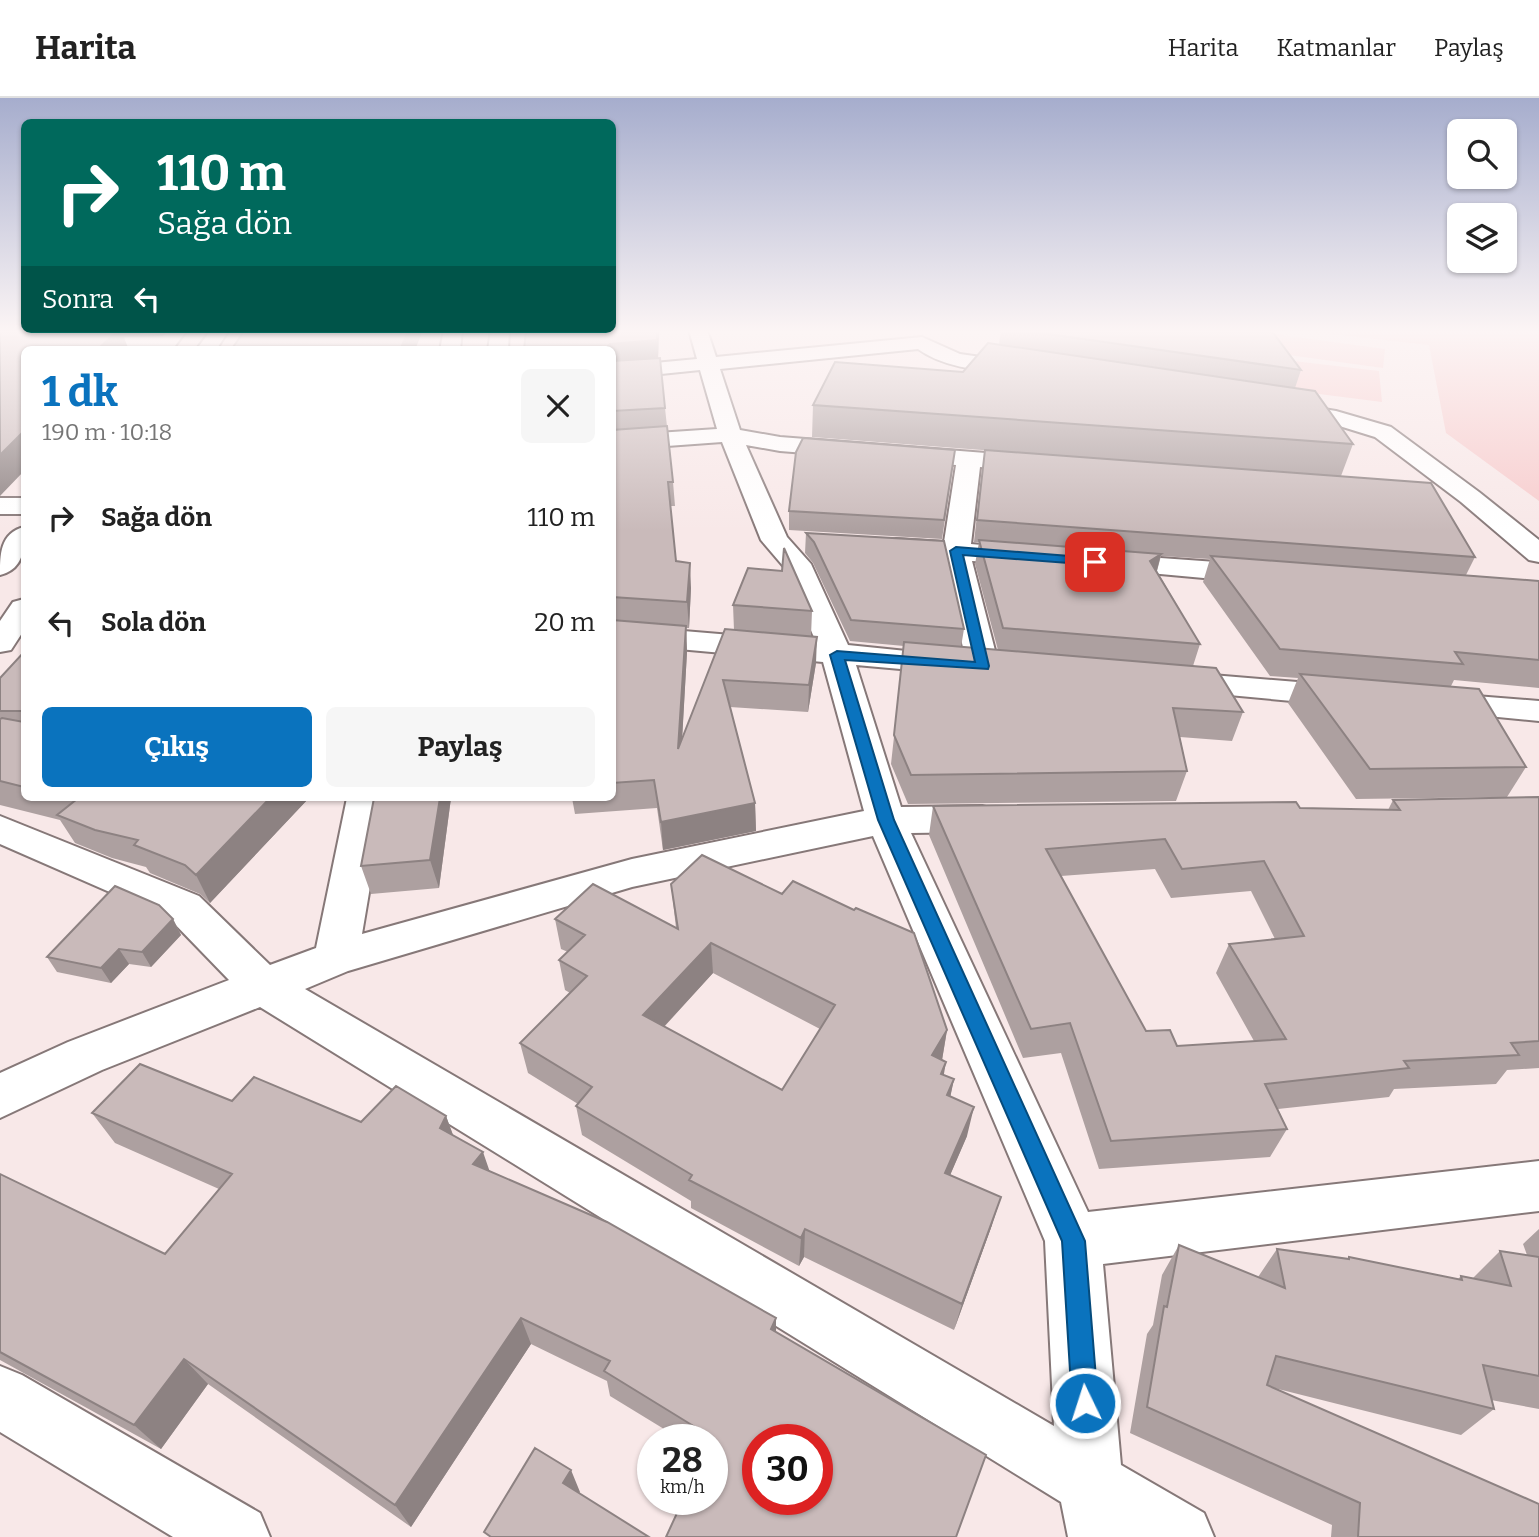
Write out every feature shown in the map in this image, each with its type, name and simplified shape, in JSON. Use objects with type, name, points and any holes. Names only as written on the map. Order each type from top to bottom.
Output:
[{"type":"street","points":[[719,397],[730,435],[775,540],[797,564],[837,655],[886,820],[1073,1241],[1090,1484],[1102,1537]]},
{"type":"street","points":[[1254,405],[1336,418],[1383,432],[1470,497],[1539,554]]},
{"type":"street","points":[[616,443],[730,435],[780,444],[1053,465]]},
{"type":"street","points":[[616,634],[997,668],[956,551],[970,459]]},
{"type":"street","points":[[1429,494],[1470,497]]},
{"type":"street","points":[[0,506],[21,506]]},
{"type":"street","points":[[0,567],[21,540]]},
{"type":"street","points":[[775,540],[817,543]]},
{"type":"street","points":[[873,546],[1289,577]]},
{"type":"street","points":[[0,643],[21,612]]},
{"type":"street","points":[[1150,680],[1372,698]]},
{"type":"street","points":[[1414,701],[1539,711]]},
{"type":"street","points":[[336,958],[365,801]]},
{"type":"street","points":[[0,1096],[85,1056],[336,958],[632,873],[886,820],[1025,818]]},
{"type":"street","points":[[0,829],[184,907],[262,986],[1180,1537]]},
{"type":"street","points":[[1073,1241],[1539,1186]]},
{"type":"street","points":[[0,1397],[236,1537]]},
{"type":"shaded area","points":[[1344,397],[1382,397],[1382,402]]},
{"type":"shaded area","points":[[1439,397],[1539,397],[1539,501],[1446,433]]},
{"type":"building","points":[[0,397],[21,397],[21,434],[0,455]]},
{"type":"building","points":[[616,397],[664,397],[665,408],[616,411]]},
{"type":"building","points":[[817,397],[1319,397],[1353,444],[813,405]]},
{"type":"building","points":[[667,426],[673,482],[668,482],[676,561],[690,563],[687,602],[616,597],[616,430]]},
{"type":"building","points":[[803,438],[955,450],[944,520],[789,511],[796,452]]},
{"type":"building","points":[[985,450],[1431,483],[1475,557],[977,520]]},
{"type":"building","points":[[806,533],[944,541],[964,629],[851,620],[814,542]]},
{"type":"building","points":[[979,540],[1161,554],[1150,561],[1200,644],[1003,628]]},
{"type":"building","points":[[784,548],[812,611],[733,605],[748,568],[782,571]]},
{"type":"building","points":[[1211,556],[1539,581],[1539,660],[1455,652],[1463,664],[1280,649]]},
{"type":"building","points":[[616,620],[686,626],[678,749],[725,629],[817,637],[809,685],[723,680],[755,803],[661,822],[654,780],[616,783]]},
{"type":"building","points":[[904,642],[1216,668],[1243,712],[1173,708],[1187,771],[911,775],[894,735]]},
{"type":"building","points":[[21,655],[21,711],[0,711],[0,678]]},
{"type":"building","points":[[1300,674],[1479,689],[1526,767],[1370,769]]},
{"type":"building","points":[[0,719],[21,721],[21,786],[0,781]]},
{"type":"building","points":[[1539,797],[1539,1041],[1511,1043],[1519,1055],[1404,1061],[1409,1068],[1265,1084],[1287,1129],[1111,1141],[1070,1023],[1031,1029],[933,806],[1296,802],[1300,808],[1400,810],[1393,800]],"holes":[[[1165,839],[1182,869],[1264,861],[1304,936],[1229,944],[1286,1039],[1177,1046],[1170,1030],[1146,1031],[1046,849]]]},
{"type":"building","points":[[74,801],[267,801],[196,875],[185,865],[134,845],[138,840],[95,830],[57,815]]},
{"type":"building","points":[[373,801],[440,801],[430,860],[361,866]]},
{"type":"building","points":[[702,855],[782,894],[793,881],[854,910],[856,908],[914,933],[947,1030],[932,1055],[946,1062],[941,1074],[954,1079],[947,1095],[974,1107],[945,1173],[1001,1197],[962,1304],[805,1229],[801,1238],[689,1180],[692,1175],[576,1106],[592,1087],[520,1043],[587,976],[559,960],[585,935],[555,919],[593,884],[678,929],[671,884]],"holes":[[[711,943],[835,1005],[782,1090],[643,1015]]]},
{"type":"building","points":[[115,886],[159,905],[173,919],[142,952],[119,949],[101,968],[47,957]]},
{"type":"building","points":[[140,1064],[232,1101],[254,1077],[361,1122],[396,1086],[446,1116],[440,1128],[483,1152],[473,1164],[607,1222],[776,1318],[771,1329],[986,1455],[956,1537],[666,1537],[676,1515],[728,1515],[728,1424],[690,1424],[604,1371],[610,1361],[521,1318],[395,1505],[184,1359],[134,1425],[0,1352],[0,1174],[165,1254],[232,1174],[92,1113]]},
{"type":"building","points":[[1179,1245],[1285,1288],[1277,1249],[1349,1257],[1462,1280],[1461,1276],[1511,1286],[1500,1251],[1539,1257],[1539,1376],[1483,1365],[1494,1409],[1276,1356],[1267,1385],[1539,1504],[1539,1537],[1358,1537],[1360,1503],[1147,1407],[1164,1306],[1167,1307]]},
{"type":"building","points":[[535,1448],[571,1470],[563,1483],[649,1537],[491,1537],[484,1532]]},
{"type":"route","points":[[1085,1403],[1073,1241],[886,820],[837,655],[983,666],[956,551],[1095,562]]}]
